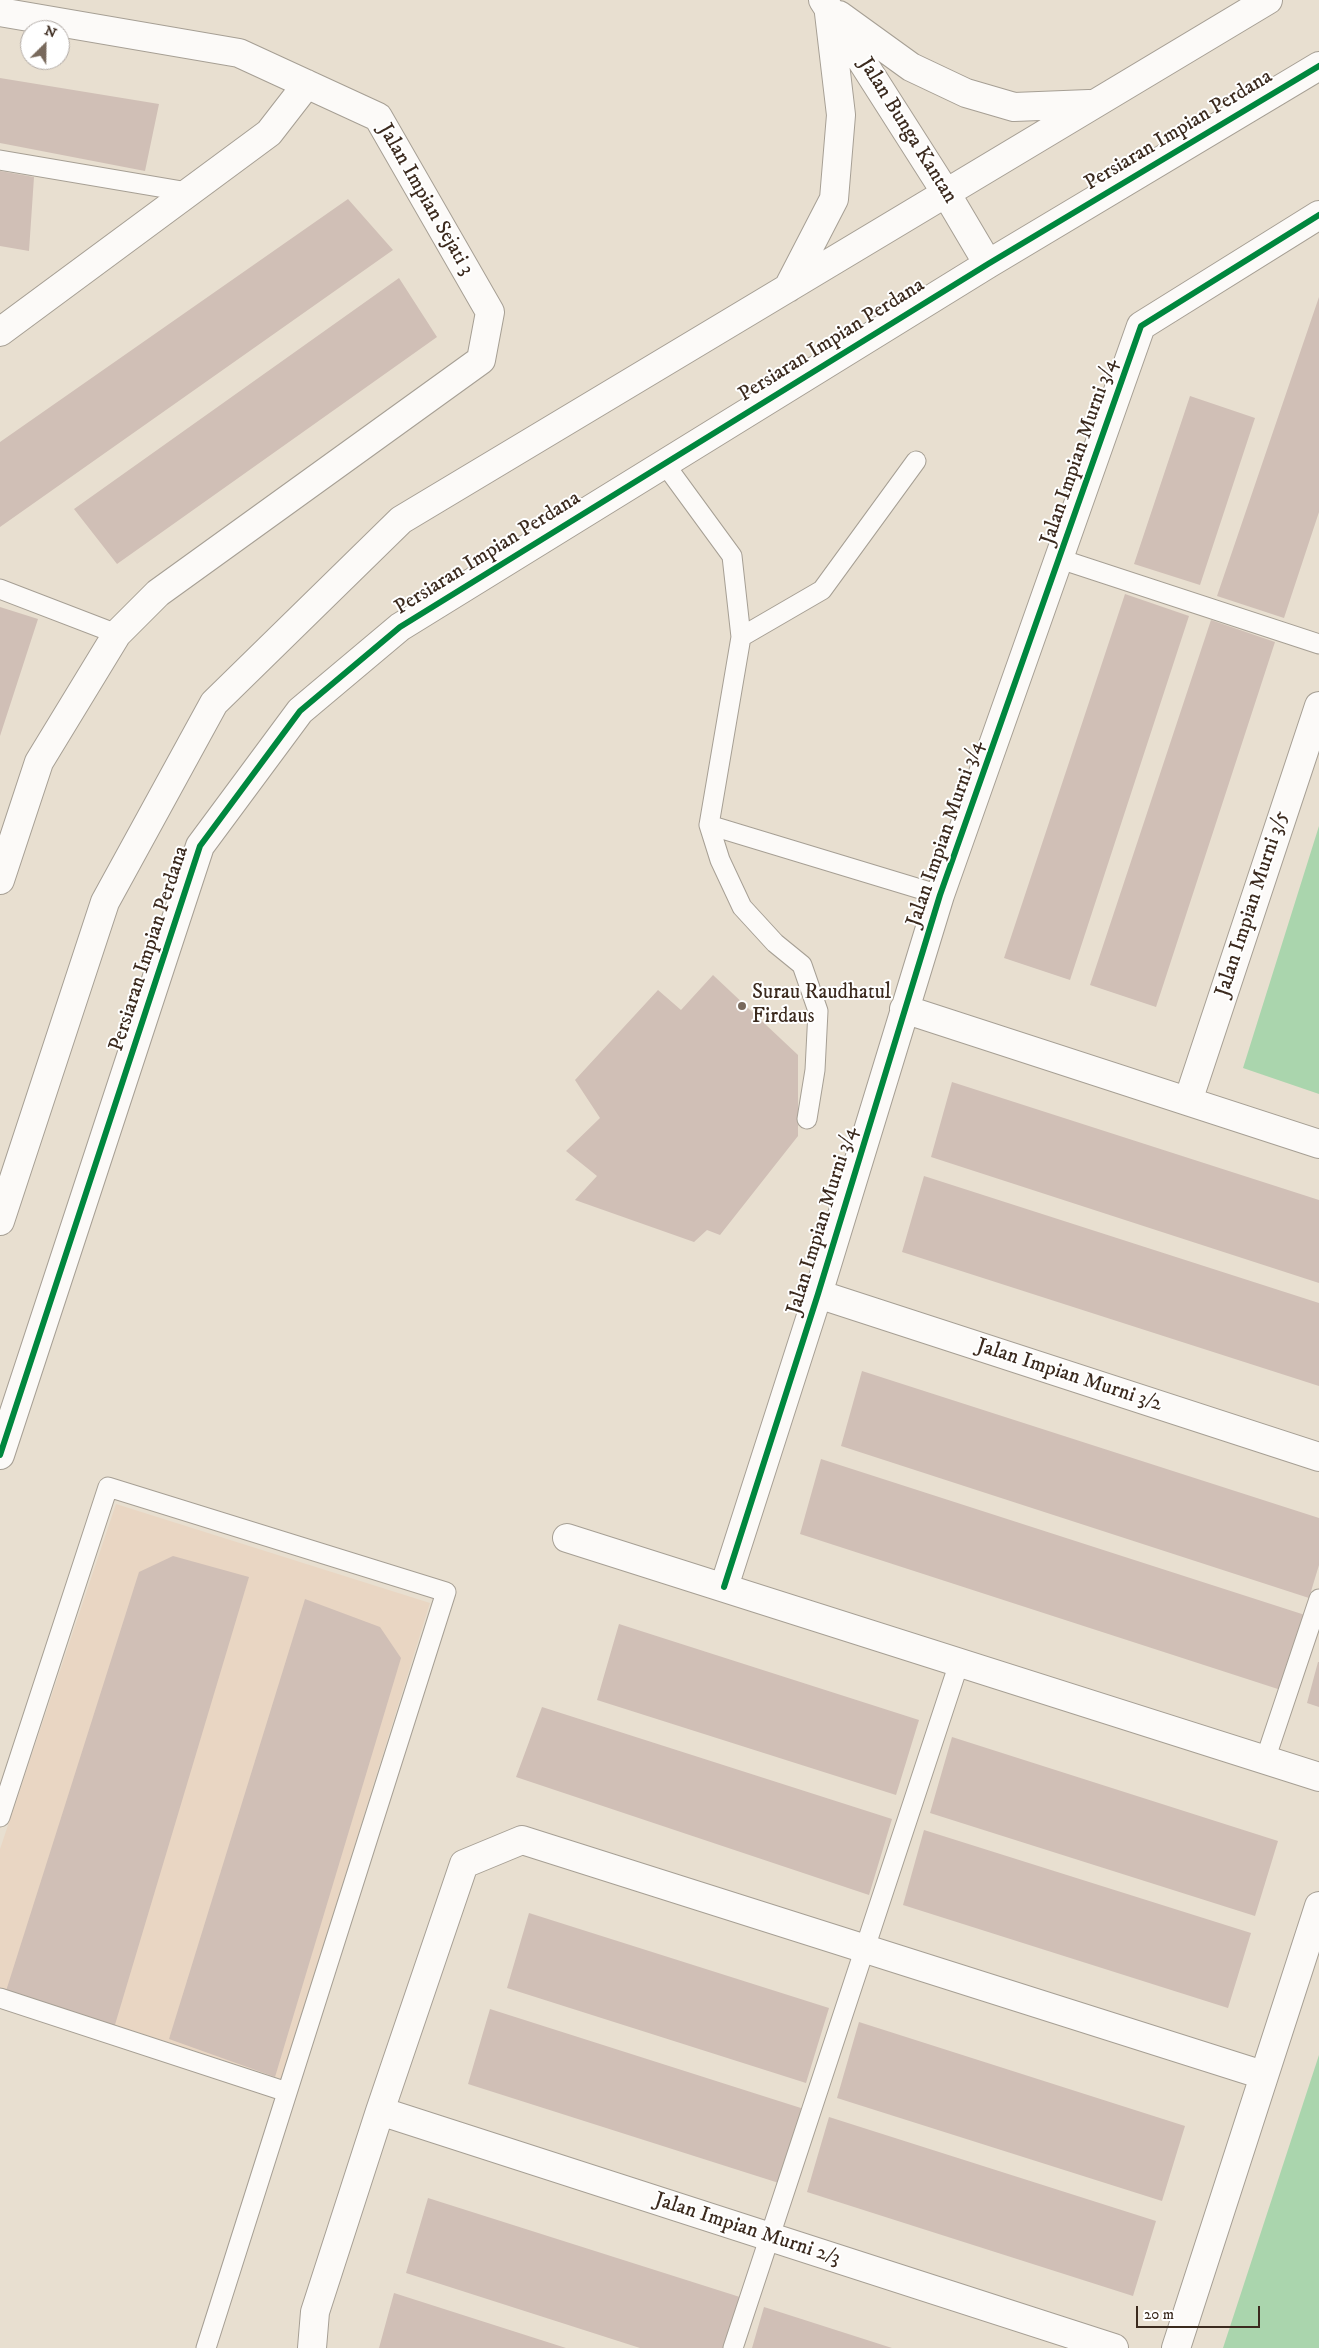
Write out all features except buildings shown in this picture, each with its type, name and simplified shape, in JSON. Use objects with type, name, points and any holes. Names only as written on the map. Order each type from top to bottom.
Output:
[{"type":"street","name":"Persiaran Impian Perdana","points":[[0,1221],[105,902],[214,703],[401,520],[1268,0]]},
{"type":"street","points":[[825,3],[911,67],[966,93],[1014,107],[1093,104]]},
{"type":"street","points":[[788,288],[834,198],[841,115],[825,3]]},
{"type":"street","name":"Jalan Bunga Kantan","points":[[825,3],[946,193],[988,264]]},
{"type":"street","name":"Jalan Impian Sejati 3","points":[[0,12],[239,53],[378,117],[490,312],[481,360],[158,593],[117,634]]},
{"type":"street","name":"Persiaran Impian Perdana","points":[[0,1455],[200,846],[300,711],[400,627],[988,264],[1319,66]]},
{"type":"street","points":[[0,332],[268,133],[307,84]]},
{"type":"street","name":"Jalan Impian Murni 3/4","points":[[724,1587],[818,1294],[940,895],[1141,326],[1319,215]]},
{"type":"street","points":[[0,880],[39,762],[117,634]]},
{"type":"street","name":"Jalan Impian Murni 3/5","points":[[1188,1101],[1319,706]]},
{"type":"street","points":[[904,1009],[1319,1144]]},
{"type":"street","name":"Jalan Impian Murni 3/2","points":[[818,1294],[1319,1457]]},
{"type":"street","points":[[567,1538],[1319,1777]]},
{"type":"street","points":[[312,2348],[315,2312],[380,2111],[464,1864],[522,1840],[1263,2075]]},
{"type":"street","points":[[1176,2348],[1319,1906]]},
{"type":"street","name":"Jalan Impian Murni 2/3","points":[[380,2111],[1114,2348]]},
{"type":"lane","points":[[0,160],[188,192]]},
{"type":"lane","points":[[741,637],[822,590],[916,461]]},
{"type":"lane","points":[[664,463],[732,556],[741,637],[709,825],[720,860],[742,908],[775,943],[802,965],[818,1012],[815,1070],[807,1120]]},
{"type":"lane","points":[[1060,559],[1319,644]]},
{"type":"lane","points":[[0,589],[117,634]]},
{"type":"lane","points":[[709,825],[940,895]]},
{"type":"lane","points":[[0,1817],[108,1487],[446,1592],[206,2348]]},
{"type":"lane","points":[[1265,1760],[1319,1599]]},
{"type":"lane","points":[[733,2348],[959,1663]]},
{"type":"lane","points":[[0,1998],[287,2092]]},
{"type":"shaded area","points":[[116,1504],[430,1603],[282,2079],[0,1988],[0,1849]]},
{"type":"green space","points":[[1319,826],[1319,1094],[1243,1068]]},
{"type":"green space","points":[[1319,2055],[1319,2348],[1223,2348]]},
{"type":"cycle path","points":[[0,1455],[200,846],[300,711],[400,627],[988,264],[1319,66]]},
{"type":"cycle path","points":[[724,1587],[818,1294],[940,895],[1141,326],[1319,215]]},
{"type":"place","name":"Surau Raudhatul Firdaus","points":[[742,1006]]}]
